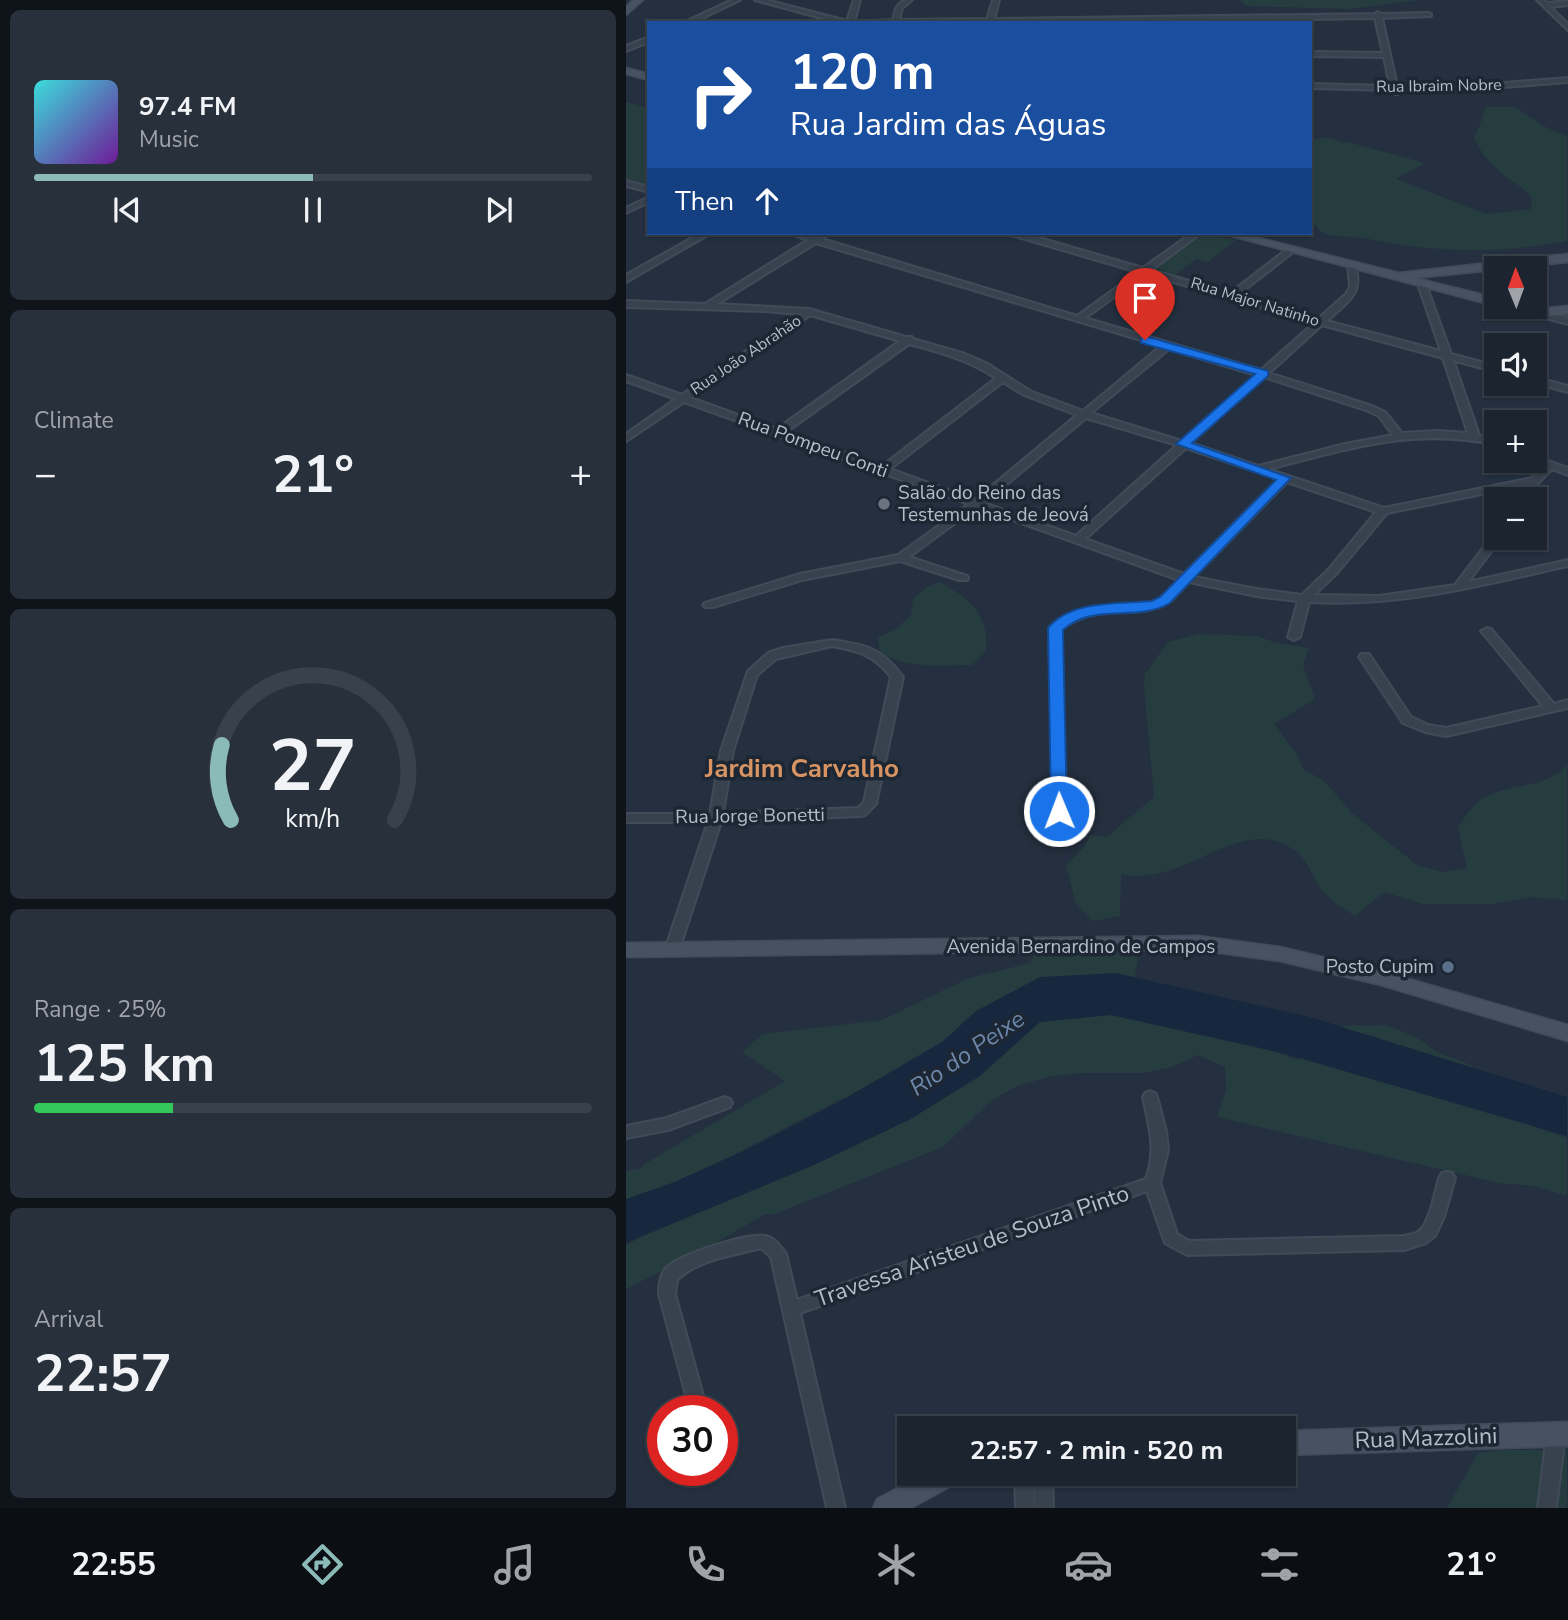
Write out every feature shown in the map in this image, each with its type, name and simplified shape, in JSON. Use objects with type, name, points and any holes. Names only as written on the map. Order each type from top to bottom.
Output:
[{"type":"street","points":[[626,12],[638,0]]},
{"type":"street","points":[[695,21],[737,0]]},
{"type":"street","points":[[758,0],[841,21]]},
{"type":"street","points":[[850,21],[857,0]]},
{"type":"street","points":[[909,0],[899,7],[896,21],[1301,19],[1378,14],[1429,15]]},
{"type":"street","points":[[989,21],[996,0]]},
{"type":"street","points":[[1543,3],[1568,4]]},
{"type":"street","points":[[1543,3],[1564,21],[1568,28]]},
{"type":"street","points":[[1378,14],[1394,90]]},
{"type":"street","points":[[626,49],[647,40]]},
{"type":"street","points":[[1312,54],[1386,55]]},
{"type":"street","points":[[626,71],[647,77]]},
{"type":"street","name":"Rua Ibraim Nobre","points":[[1312,86],[1394,90],[1451,89],[1568,80]]},
{"type":"street","points":[[626,183],[644,188]]},
{"type":"street","points":[[626,194],[644,188]]},
{"type":"street","points":[[626,211],[647,200]]},
{"type":"street","points":[[626,279],[703,235]]},
{"type":"street","points":[[799,235],[1264,373],[1369,408],[1382,414],[1399,436]]},
{"type":"street","points":[[706,306],[823,235]]},
{"type":"street","name":"Rua Major Natinho","points":[[1021,235],[1317,321],[1484,366]]},
{"type":"street","points":[[1078,319],[1194,235]]},
{"type":"street","points":[[1234,235],[1484,299]]},
{"type":"street","points":[[1233,295],[1290,250]]},
{"type":"street","points":[[1391,276],[1568,258]]},
{"type":"street","points":[[1079,539],[1264,373],[1317,321],[1350,295],[1354,287],[1352,265]]},
{"type":"street","points":[[1445,290],[1441,280],[1452,270]]},
{"type":"street","points":[[1422,284],[1474,435]]},
{"type":"street","points":[[626,304],[809,312],[909,339],[962,356],[1027,393],[1084,415],[1183,444],[1383,511],[1535,480]]},
{"type":"street","points":[[1547,312],[1568,310]]},
{"type":"street","name":"Rua João Abrahão","points":[[626,438],[809,312]]},
{"type":"street","points":[[1547,315],[1568,321]]},
{"type":"street","points":[[778,432],[909,339]]},
{"type":"street","points":[[709,605],[800,577],[901,558],[977,503],[1167,346]]},
{"type":"street","name":"Rua Pompeu Conti","points":[[626,378],[1184,578],[1216,586],[1304,599],[1380,599],[1459,587],[1568,563]]},
{"type":"street","points":[[883,470],[1002,378]]},
{"type":"street","points":[[1547,383],[1568,389]]},
{"type":"street","points":[[1257,469],[1399,436],[1474,435],[1484,438]]},
{"type":"street","points":[[1547,466],[1568,472]]},
{"type":"street","points":[[1531,487],[1550,467]]},
{"type":"street","points":[[1059,811],[1055,628],[1069,617],[1092,610],[1156,606],[1285,478]]},
{"type":"street","points":[[1294,637],[1304,599],[1333,571],[1383,511]]},
{"type":"street","points":[[1459,587],[1487,550]]},
{"type":"street","points":[[901,558],[963,578]]},
{"type":"street","points":[[1487,631],[1550,707]]},
{"type":"street","name":"Rua Jorge Bonetti","points":[[626,817],[716,818],[861,812],[870,804],[897,677],[883,659],[858,647],[832,643],[772,656],[752,674],[726,751],[716,818]]},
{"type":"street","points":[[1364,657],[1407,720],[1425,728],[1447,732],[1568,704]]},
{"type":"street","points":[[672,950],[716,818]]},
{"type":"street","name":"Avenida Bernardino de Campos","points":[[626,950],[1198,943],[1280,954],[1381,978],[1568,1033]]},
{"type":"street","name":"Travessa Aristeu de Souza Pinto","points":[[1150,1097],[1162,1146],[1161,1162],[1152,1183],[1171,1238],[1187,1248],[1404,1243],[1418,1240],[1426,1235],[1432,1226],[1447,1178]]},
{"type":"street","points":[[626,1132],[668,1124],[725,1103]]},
{"type":"street","name":"Travessa Aristeu de Souza Pinto","points":[[792,1309],[1152,1183]]},
{"type":"street","points":[[694,1395],[667,1294],[668,1280],[674,1271],[686,1264],[757,1242],[766,1243],[778,1254],[836,1508]]},
{"type":"street","points":[[1547,1508],[1562,1434]]},
{"type":"street","name":"Rua Mazzolini","points":[[1296,1443],[1562,1434]]},
{"type":"street","points":[[886,1508],[927,1486]]},
{"type":"street","points":[[1024,1486],[1025,1508]]},
{"type":"street","points":[[1043,1486],[1044,1508]]},
{"type":"green space","points":[[1239,0],[1420,0],[1348,9],[1248,6]]},
{"type":"green space","points":[[626,102],[647,107],[647,185],[626,179]]},
{"type":"green space","points":[[1486,107],[1515,107],[1543,126],[1567,136],[1567,241],[1491,250],[1440,249],[1326,234],[1312,222],[1312,140],[1322,138],[1340,143],[1348,142],[1425,163],[1396,179],[1487,214],[1531,209],[1532,197],[1485,157],[1474,137]]},
{"type":"green space","points":[[1198,235],[1236,240],[1208,262],[1196,259],[1175,275],[1153,269]]},
{"type":"green space","points":[[940,582],[969,602],[981,617],[986,651],[972,665],[936,666],[902,662],[880,652],[878,638],[897,628],[911,615],[913,599],[927,587]]},
{"type":"green space","points":[[1198,634],[1258,636],[1273,642],[1309,648],[1303,665],[1315,699],[1274,724],[1296,753],[1303,769],[1324,781],[1353,814],[1417,865],[1443,872],[1467,868],[1458,827],[1473,807],[1495,792],[1539,782],[1558,773],[1567,765],[1567,900],[1531,897],[1493,904],[1423,904],[1384,892],[1355,916],[1324,893],[1303,858],[1294,850],[1274,840],[1253,839],[1233,844],[1167,871],[1144,876],[1121,874],[1120,916],[1093,921],[1076,904],[1066,865],[1083,849],[1090,835],[1107,837],[1154,797],[1145,674],[1168,642]]},
{"type":"green space","points":[[1065,949],[1124,949],[1139,955],[1134,979],[1159,1010],[1298,1060],[1328,1026],[1386,1025],[1414,1036],[1439,1053],[1471,1065],[1490,1085],[1499,1109],[1529,1125],[1567,1138],[1567,1196],[1535,1186],[1499,1183],[1217,1117],[1226,1090],[1225,1067],[1198,1055],[1172,1067],[1143,1073],[1083,1073],[1053,1076],[1019,1085],[992,1100],[943,1147],[774,1214],[765,1214],[707,1248],[626,1289],[626,1245],[889,1104],[843,1098],[639,1204],[626,1207],[626,1171],[642,1168],[785,1081],[742,1052],[763,1034],[882,1020],[969,978],[1030,963],[1035,954]]},
{"type":"green space","points":[[1502,1450],[1567,1450],[1567,1508],[1447,1508],[1478,1453]]},
{"type":"water","name":"Rio do Peixe","points":[[1116,973],[1310,1017],[1567,1097],[1567,1136],[1282,1053],[1111,1015],[1040,1022],[980,1076],[909,1120],[814,1165],[626,1243],[626,1199],[672,1183],[750,1148],[837,1103],[942,1042],[976,1011],[1040,977]]},
{"type":"place","name":"Salão do Reino das Testemunhas de Jeová","points":[[884,504]]},
{"type":"place","name":"Posto Cupim","points":[[1448,967]]},
{"type":"district","name":"Jardim Carvalho","points":[[802,768]]},
{"type":"route","points":[[1059,811],[1055,628],[1069,617],[1092,610],[1156,606],[1285,478],[1183,444],[1264,373],[1145,340]]}]
